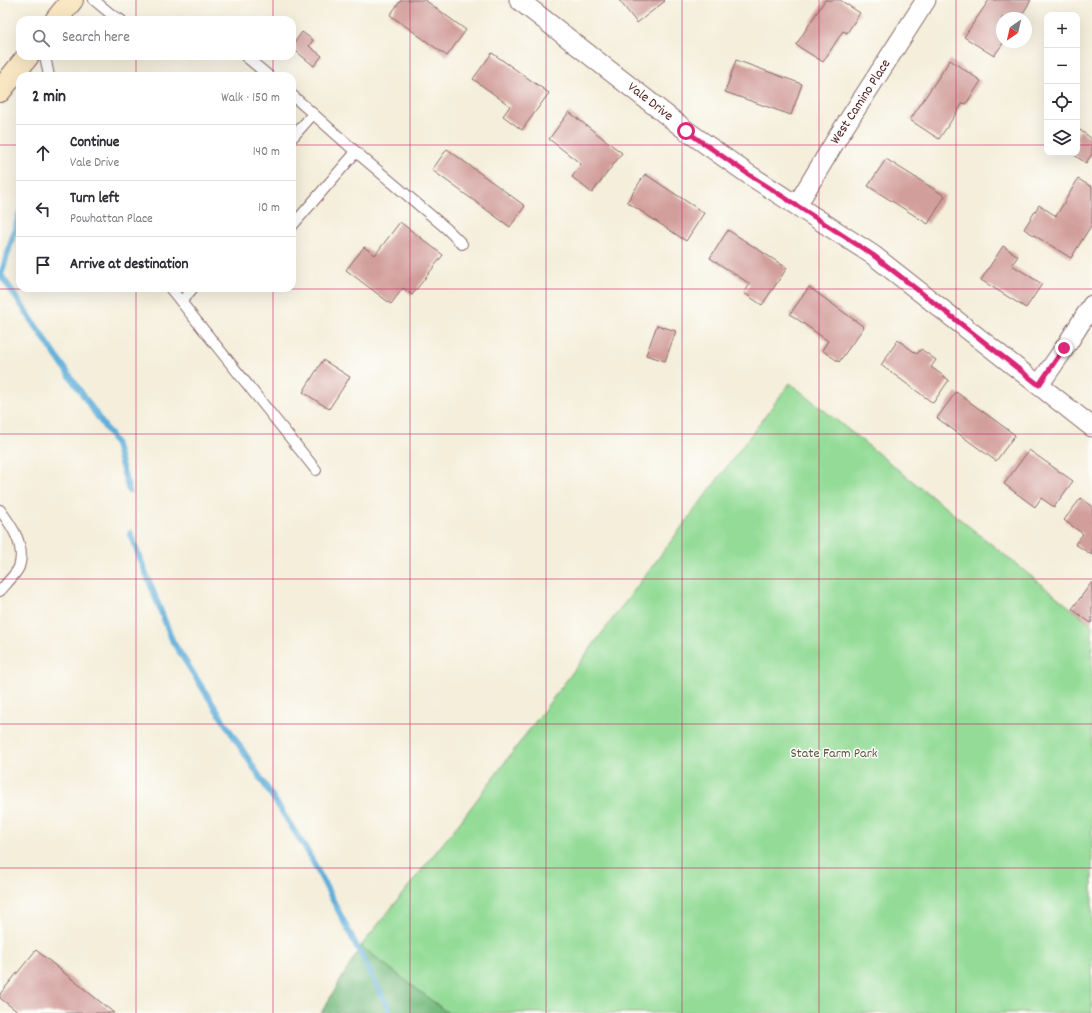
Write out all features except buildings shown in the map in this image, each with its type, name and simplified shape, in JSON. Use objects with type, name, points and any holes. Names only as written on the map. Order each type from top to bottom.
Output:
[{"type":"main road","points":[[59,16],[72,0]]},
{"type":"main road","points":[[0,91],[25,60]]},
{"type":"street","name":"Vale Drive","points":[[520,0],[686,131],[748,174],[873,255],[1092,427]]},
{"type":"street","name":"West Camino Place","points":[[797,205],[839,135],[926,0]]},
{"type":"street","points":[[1039,385],[1092,305]]},
{"type":"lane","points":[[94,0],[114,16]]},
{"type":"lane","points":[[46,60],[48,72]]},
{"type":"lane","points":[[249,60],[264,72]]},
{"type":"lane","points":[[296,99],[447,229],[462,244]]},
{"type":"lane","points":[[296,133],[313,114]]},
{"type":"lane","points":[[296,221],[356,152]]},
{"type":"lane","points":[[173,292],[316,470]]},
{"type":"lane","points":[[181,302],[190,292]]},
{"type":"lane","points":[[0,510],[12,526],[21,550],[19,568],[2,585]]},
{"type":"green space","name":"State Farm Park","points":[[790,383],[1092,625],[1092,1013],[448,1013],[361,946],[460,822]]},
{"type":"green space","points":[[361,946],[448,1013],[321,1013]]},
{"type":"waterway","points":[[16,225],[1,275],[115,442],[129,491]]},
{"type":"waterway","points":[[130,533],[173,642],[308,852],[391,1013]]},
{"type":"route","points":[[686,131],[748,174],[873,255],[1039,385],[1064,348]]}]
